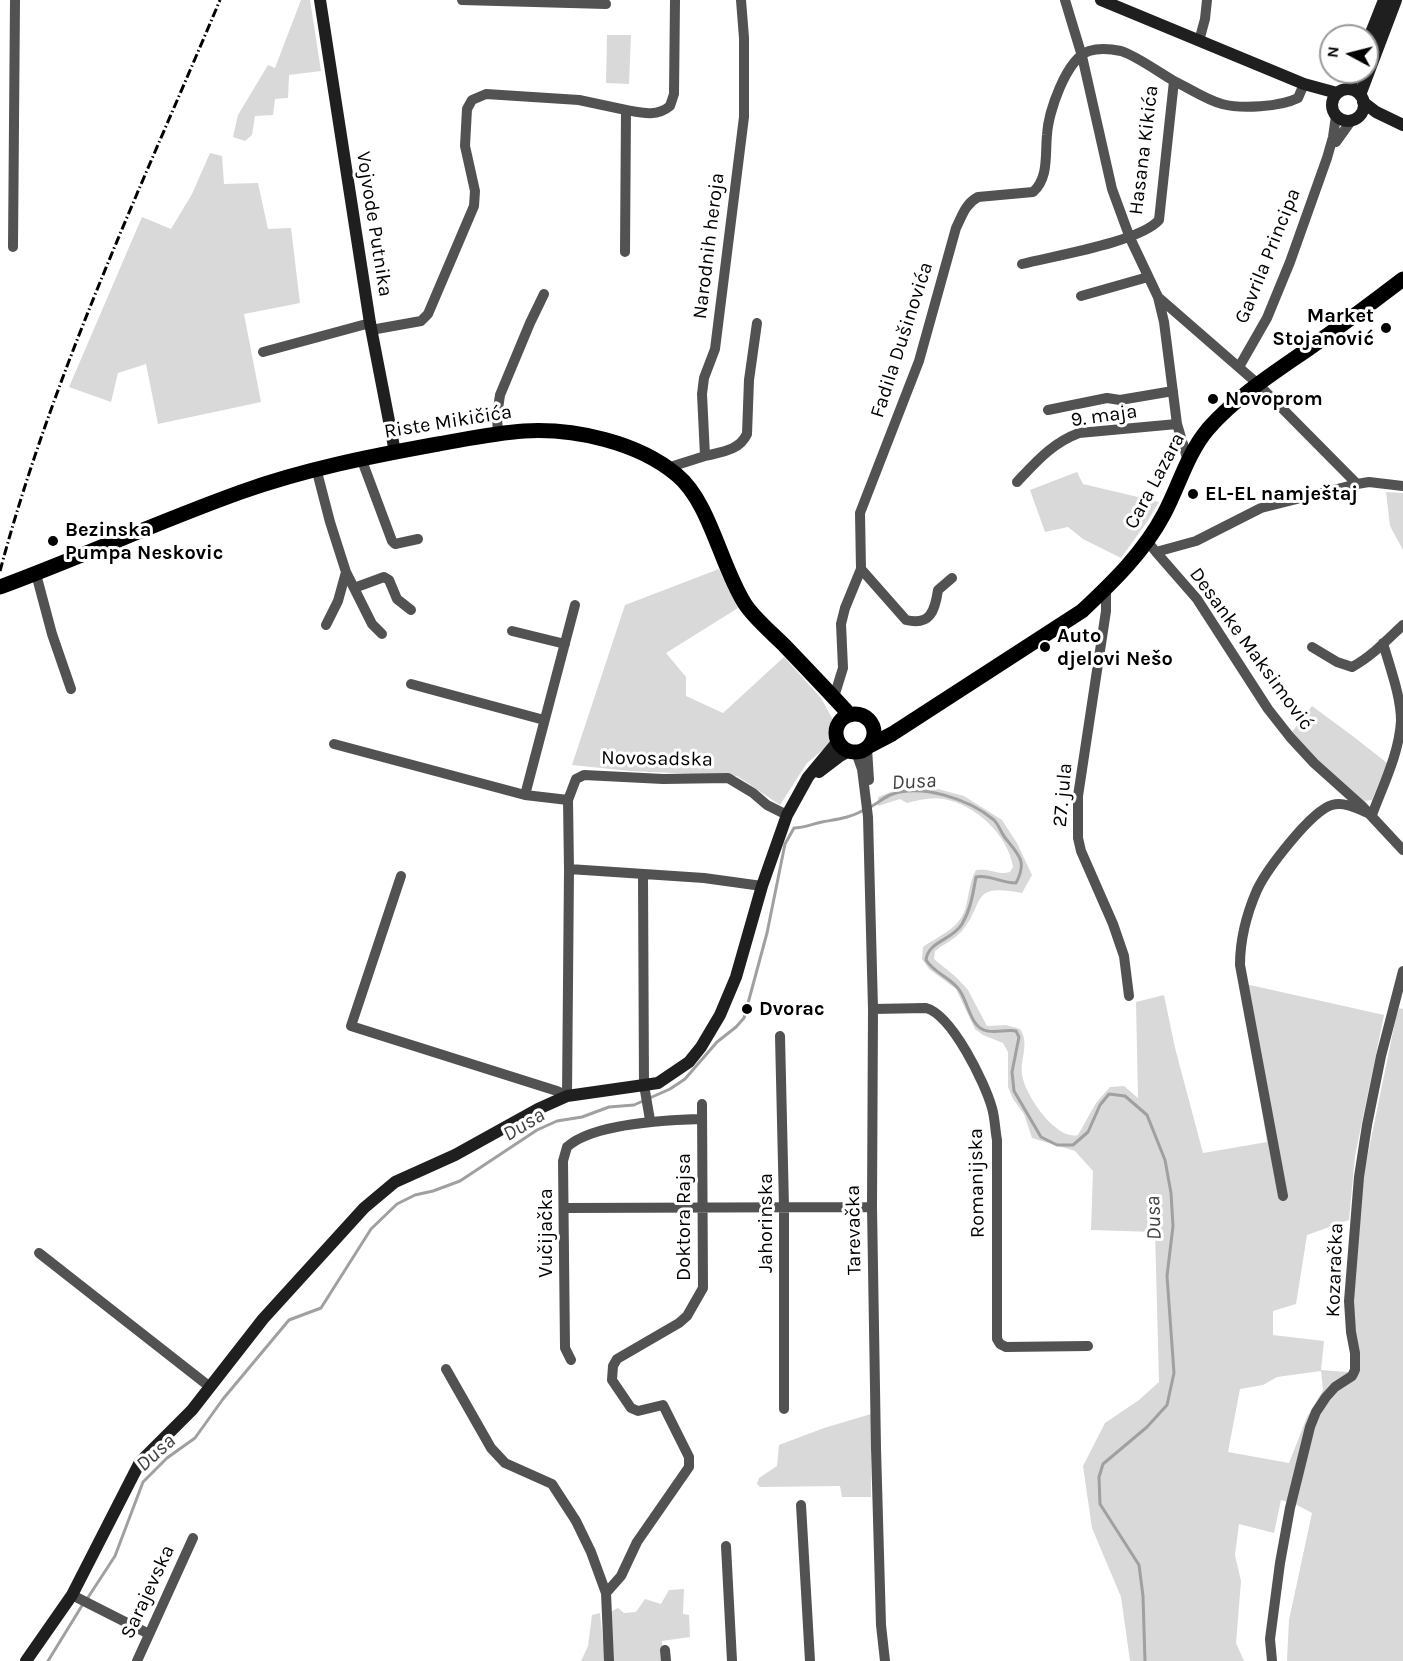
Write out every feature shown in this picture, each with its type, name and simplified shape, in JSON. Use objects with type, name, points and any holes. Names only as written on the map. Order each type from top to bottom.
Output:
[{"type":"main road","name":"Vojvode Putnika","points":[[320,0],[371,326],[395,452]]},
{"type":"main road","points":[[1104,0],[1401,124]]},
{"type":"main road","points":[[1375,24],[1384,0]]},
{"type":"main road","name":"Gavrila Principa","points":[[1346,100],[1396,0]]},
{"type":"main road","name":"Gavrila Principa","points":[[1346,100],[1352,84]]},
{"type":"main road","points":[[1346,100],[1363,110],[1355,119]]},
{"type":"main road","points":[[1346,100],[1343,120],[1355,119],[1401,124]]},
{"type":"main road","name":"Cara Lazara","points":[[856,748],[892,734],[913,718],[1082,611],[1152,547],[1188,461],[1209,429],[1258,384],[1403,279]]},
{"type":"main road","name":"Riste Mikičića","points":[[0,587],[242,491],[316,468],[498,434],[525,431],[564,432],[645,454],[677,474],[690,488],[718,545],[733,583],[747,606],[834,697],[844,720]]},
{"type":"main road","name":"Riste Mikičića","points":[[810,671],[832,709],[844,720]]},
{"type":"main road","points":[[26,1661],[76,1597],[141,1462],[210,1387],[297,1280],[381,1192],[395,1182],[455,1155],[538,1109],[567,1096],[645,1089],[689,1062],[720,1015],[736,977],[762,886],[787,814],[813,770],[856,748],[874,735],[872,724],[862,716],[844,720],[836,735],[856,748]]},
{"type":"main road","name":"Cara Lazara","points":[[872,724],[890,727],[913,718]]},
{"type":"street","points":[[13,248],[15,0]]},
{"type":"street","points":[[462,0],[606,4]]},
{"type":"street","points":[[263,352],[371,326],[421,321],[428,314],[474,206],[475,191],[465,146],[467,109],[472,100],[486,94],[579,100],[649,114],[659,113],[670,106],[674,94],[675,0]]},
{"type":"street","name":"Narodnih heroja","points":[[705,456],[702,394],[704,378],[714,349],[744,117],[744,38],[741,0]]},
{"type":"street","points":[[1065,0],[1082,56],[1112,189],[1130,238],[1158,297],[1164,322],[1178,424],[1188,461]]},
{"type":"street","points":[[1199,41],[1208,0]]},
{"type":"street","name":"Hasana Kikića","points":[[1082,56],[1088,52],[1107,49],[1124,52],[1174,81],[1159,220],[1153,226],[1130,238]]},
{"type":"street","name":"Fadila Dušinovića","points":[[834,697],[843,668],[841,624],[861,569],[860,513],[919,361],[956,228],[970,201],[978,197],[1033,192],[1038,187],[1046,161],[1047,132],[1054,102],[1072,65],[1082,56]]},
{"type":"street","points":[[1174,81],[1221,104],[1246,106],[1288,103],[1298,98],[1304,84]]},
{"type":"street","points":[[0,94],[13,93]]},
{"type":"street","name":"Gavrila Principa","points":[[1239,368],[1267,318],[1290,262],[1346,100]]},
{"type":"street","points":[[625,252],[626,110]]},
{"type":"street","name":"Gavrila Principa","points":[[1327,158],[1342,130],[1355,119]]},
{"type":"street","points":[[1022,264],[1130,238]]},
{"type":"street","points":[[1081,296],[1148,277]]},
{"type":"street","points":[[498,434],[497,416],[500,394],[544,294]]},
{"type":"street","points":[[1158,297],[1258,384],[1357,484]]},
{"type":"street","points":[[667,468],[737,447],[744,440],[747,434],[749,380],[757,324]]},
{"type":"street","points":[[1048,410],[1107,398],[1119,400],[1173,391]]},
{"type":"street","name":"9. maja","points":[[1017,483],[1044,453],[1070,436],[1079,433],[1178,424]]},
{"type":"street","points":[[361,458],[392,541],[400,544],[418,539]]},
{"type":"street","points":[[316,468],[346,572],[372,624],[377,632],[382,634]]},
{"type":"street","points":[[1152,547],[1196,541],[1261,508],[1357,484],[1369,482],[1403,486]]},
{"type":"street","name":"Desanke Maksimović","points":[[1152,547],[1197,599],[1290,737],[1314,763],[1371,815],[1403,850]]},
{"type":"street","points":[[861,569],[906,620],[916,623],[933,613],[938,590],[952,578]]},
{"type":"street","points":[[327,624],[338,601],[346,572]]},
{"type":"street","points":[[36,574],[52,634],[71,689]]},
{"type":"street","points":[[354,588],[384,577],[389,580],[397,599],[411,610]]},
{"type":"street","name":"27. jula","points":[[1106,589],[1106,611],[1078,796],[1078,838],[1081,851],[1117,934],[1124,956],[1129,996]]},
{"type":"street","points":[[525,795],[575,605]]},
{"type":"street","points":[[1311,647],[1337,662],[1352,667],[1403,625]]},
{"type":"street","points":[[512,631],[565,644]]},
{"type":"street","points":[[1371,815],[1391,766],[1399,738],[1401,720],[1383,643]]},
{"type":"street","points":[[411,684],[544,720]]},
{"type":"street","points":[[334,744],[525,795],[568,800],[567,1096],[351,1026],[400,876]]},
{"type":"street","name":"Tarevačka","points":[[856,748],[868,808],[873,1009],[872,1207],[881,1625],[885,1661]]},
{"type":"street","name":"Novosadska","points":[[568,800],[576,779],[584,775],[663,779],[728,778],[753,793],[767,805],[787,814]]},
{"type":"street","name":"Desanke Maksimović","points":[[1283,1196],[1240,965],[1240,951],[1247,920],[1259,887],[1302,828],[1322,810],[1333,804],[1345,804],[1371,815]]},
{"type":"street","points":[[569,868],[704,878],[762,886]]},
{"type":"street","points":[[643,875],[645,1089],[649,1117],[702,1119]]},
{"type":"street","name":"Kozaračka","points":[[1272,1661],[1270,1652],[1272,1620],[1282,1552],[1290,1508],[1310,1427],[1326,1397],[1335,1387],[1352,1376],[1355,1370],[1349,1301],[1359,1177],[1381,1056],[1403,971]]},
{"type":"street","name":"Romanijska","points":[[873,1009],[926,1008],[934,1010],[941,1016],[966,1051],[989,1098],[997,1140],[997,1340],[1006,1347],[1088,1346]]},
{"type":"street","name":"Jahorinska","points":[[780,1036],[784,1207],[783,1409]]},
{"type":"street","name":"Doktora Rajsa","points":[[606,1593],[621,1576],[638,1542],[689,1467],[689,1456],[663,1405],[638,1412],[631,1408],[612,1380],[612,1373],[617,1359],[687,1316],[703,1288],[702,1104]]},
{"type":"street","name":"Vučijačka","points":[[572,1360],[565,1348],[563,1161],[567,1147],[584,1134],[649,1117]]},
{"type":"street","points":[[564,1208],[872,1207]]},
{"type":"street","points":[[39,1253],[210,1387]]},
{"type":"street","points":[[446,1370],[490,1448],[505,1463],[552,1484],[559,1492],[583,1535],[606,1593],[609,1661]]},
{"type":"street","points":[[801,1505],[810,1661]]},
{"type":"street","name":"Sarajevska","points":[[137,1661],[193,1538]]},
{"type":"street","points":[[726,1546],[732,1661]]},
{"type":"street","points":[[76,1597],[149,1634]]},
{"type":"shaded area","points":[[301,0],[310,0],[321,71],[289,75],[288,98],[275,99],[273,115],[255,116],[252,135],[245,141],[233,137],[238,115],[268,65],[275,68]]},
{"type":"shaded area","points":[[607,35],[631,35],[629,84],[606,83]]},
{"type":"shaded area","points":[[210,153],[222,156],[224,184],[258,183],[268,229],[291,228],[300,303],[244,314],[261,402],[158,424],[146,364],[118,373],[111,402],[69,387],[142,217],[171,229],[192,194]]},
{"type":"shaded area","points":[[1077,472],[1083,484],[1159,502],[1121,558],[1083,539],[1068,527],[1045,532],[1030,490]]},
{"type":"shaded area","points":[[1386,492],[1403,493],[1403,550],[1390,526]]},
{"type":"shaded area","points":[[719,569],[738,608],[666,653],[686,677],[686,696],[723,713],[784,657],[821,698],[832,718],[831,743],[807,763],[780,805],[737,776],[630,771],[572,765],[625,605]]},
{"type":"shaded area","points":[[1312,706],[1387,763],[1372,800],[1364,801],[1312,755],[1292,732]]},
{"type":"shaded area","points":[[901,788],[934,788],[964,796],[1002,820],[1017,843],[1032,875],[1022,893],[994,891],[981,897],[962,931],[935,951],[934,959],[968,990],[987,1026],[1006,1025],[1020,1029],[1024,1040],[1022,1074],[1024,1083],[1035,1104],[1051,1124],[1060,1131],[1069,1135],[1078,1135],[1096,1103],[1110,1087],[1124,1086],[1138,1098],[1136,1002],[1164,995],[1175,1048],[1203,1153],[1267,1142],[1241,983],[1384,1015],[1355,1156],[1349,1220],[1307,1235],[1296,1304],[1273,1311],[1273,1335],[1324,1341],[1321,1370],[1360,1373],[1351,1318],[1363,1178],[1396,1017],[1399,1008],[1403,1009],[1403,1661],[1287,1661],[1289,1620],[1312,1513],[1281,1500],[1274,1533],[1239,1524],[1235,1555],[1241,1581],[1236,1643],[1244,1661],[1130,1661],[1121,1597],[1092,1528],[1083,1466],[1105,1423],[1139,1400],[1159,1382],[1155,1232],[1091,1230],[1093,1171],[1075,1151],[1032,1138],[1024,1114],[1013,1099],[1008,1087],[1008,1052],[1003,1043],[975,1029],[956,989],[929,969],[922,959],[923,947],[960,920],[976,870],[1006,873],[1010,872],[1013,867],[1005,844],[989,823],[956,802],[934,798],[907,803],[900,799],[878,806],[878,797]],"holes":[[[1321,1371],[1323,1390],[1307,1417],[1289,1463],[1228,1452],[1240,1389],[1263,1385],[1277,1377]]]},
{"type":"shaded area","points":[[871,1414],[871,1497],[842,1497],[840,1486],[760,1487],[757,1484],[759,1478],[777,1466],[779,1445]]},
{"type":"shaded area","points":[[684,1589],[683,1614],[689,1615],[690,1637],[662,1641],[663,1661],[612,1661],[610,1612],[618,1608],[624,1613],[636,1612],[645,1599],[661,1604],[669,1590]]},
{"type":"shaded area","points":[[600,1613],[605,1661],[581,1661],[588,1646],[592,1615]]},
{"type":"waterway","name":"Dusa","points":[[870,807],[890,795],[902,792],[930,792],[972,806],[996,822],[1020,860],[1021,870],[1016,883],[976,877],[970,907],[962,924],[953,934],[936,944],[926,960],[957,987],[980,1028],[991,1032],[1016,1031],[1019,1037],[1012,1072],[1014,1091],[1041,1137],[1057,1145],[1073,1145],[1088,1132],[1100,1105],[1109,1094],[1125,1096],[1147,1115],[1165,1160],[1171,1193],[1173,1226],[1167,1276],[1174,1373],[1167,1405],[1147,1427],[1103,1464],[1099,1477],[1100,1504],[1139,1565],[1143,1596],[1145,1661]]},
{"type":"waterway","name":"Dusa","points":[[87,1599],[115,1556],[143,1482],[167,1458],[195,1438],[223,1399],[289,1320],[321,1308],[371,1229],[397,1204],[415,1195],[460,1181],[537,1130],[557,1121],[582,1117],[609,1107],[634,1105],[670,1089],[685,1079],[717,1042],[744,1018],[767,933],[785,844],[794,828],[844,818],[864,810]]},
{"type":"waterway","name":"Dusa","points":[[48,1661],[83,1604]]},
{"type":"railway","points":[[0,571],[21,497],[72,353],[220,0]]},
{"type":"place","name":"Market Stojanović","points":[[1386,328]]},
{"type":"place","name":"Novoprom","points":[[1213,399]]},
{"type":"place","name":"EL-EL namještaj","points":[[1193,494]]},
{"type":"place","name":"Bezinska Pumpa Neskovic","points":[[53,541]]},
{"type":"place","name":"Auto djelovi Nešo","points":[[1045,647]]},
{"type":"place","name":"Dvorac","points":[[747,1009]]}]
